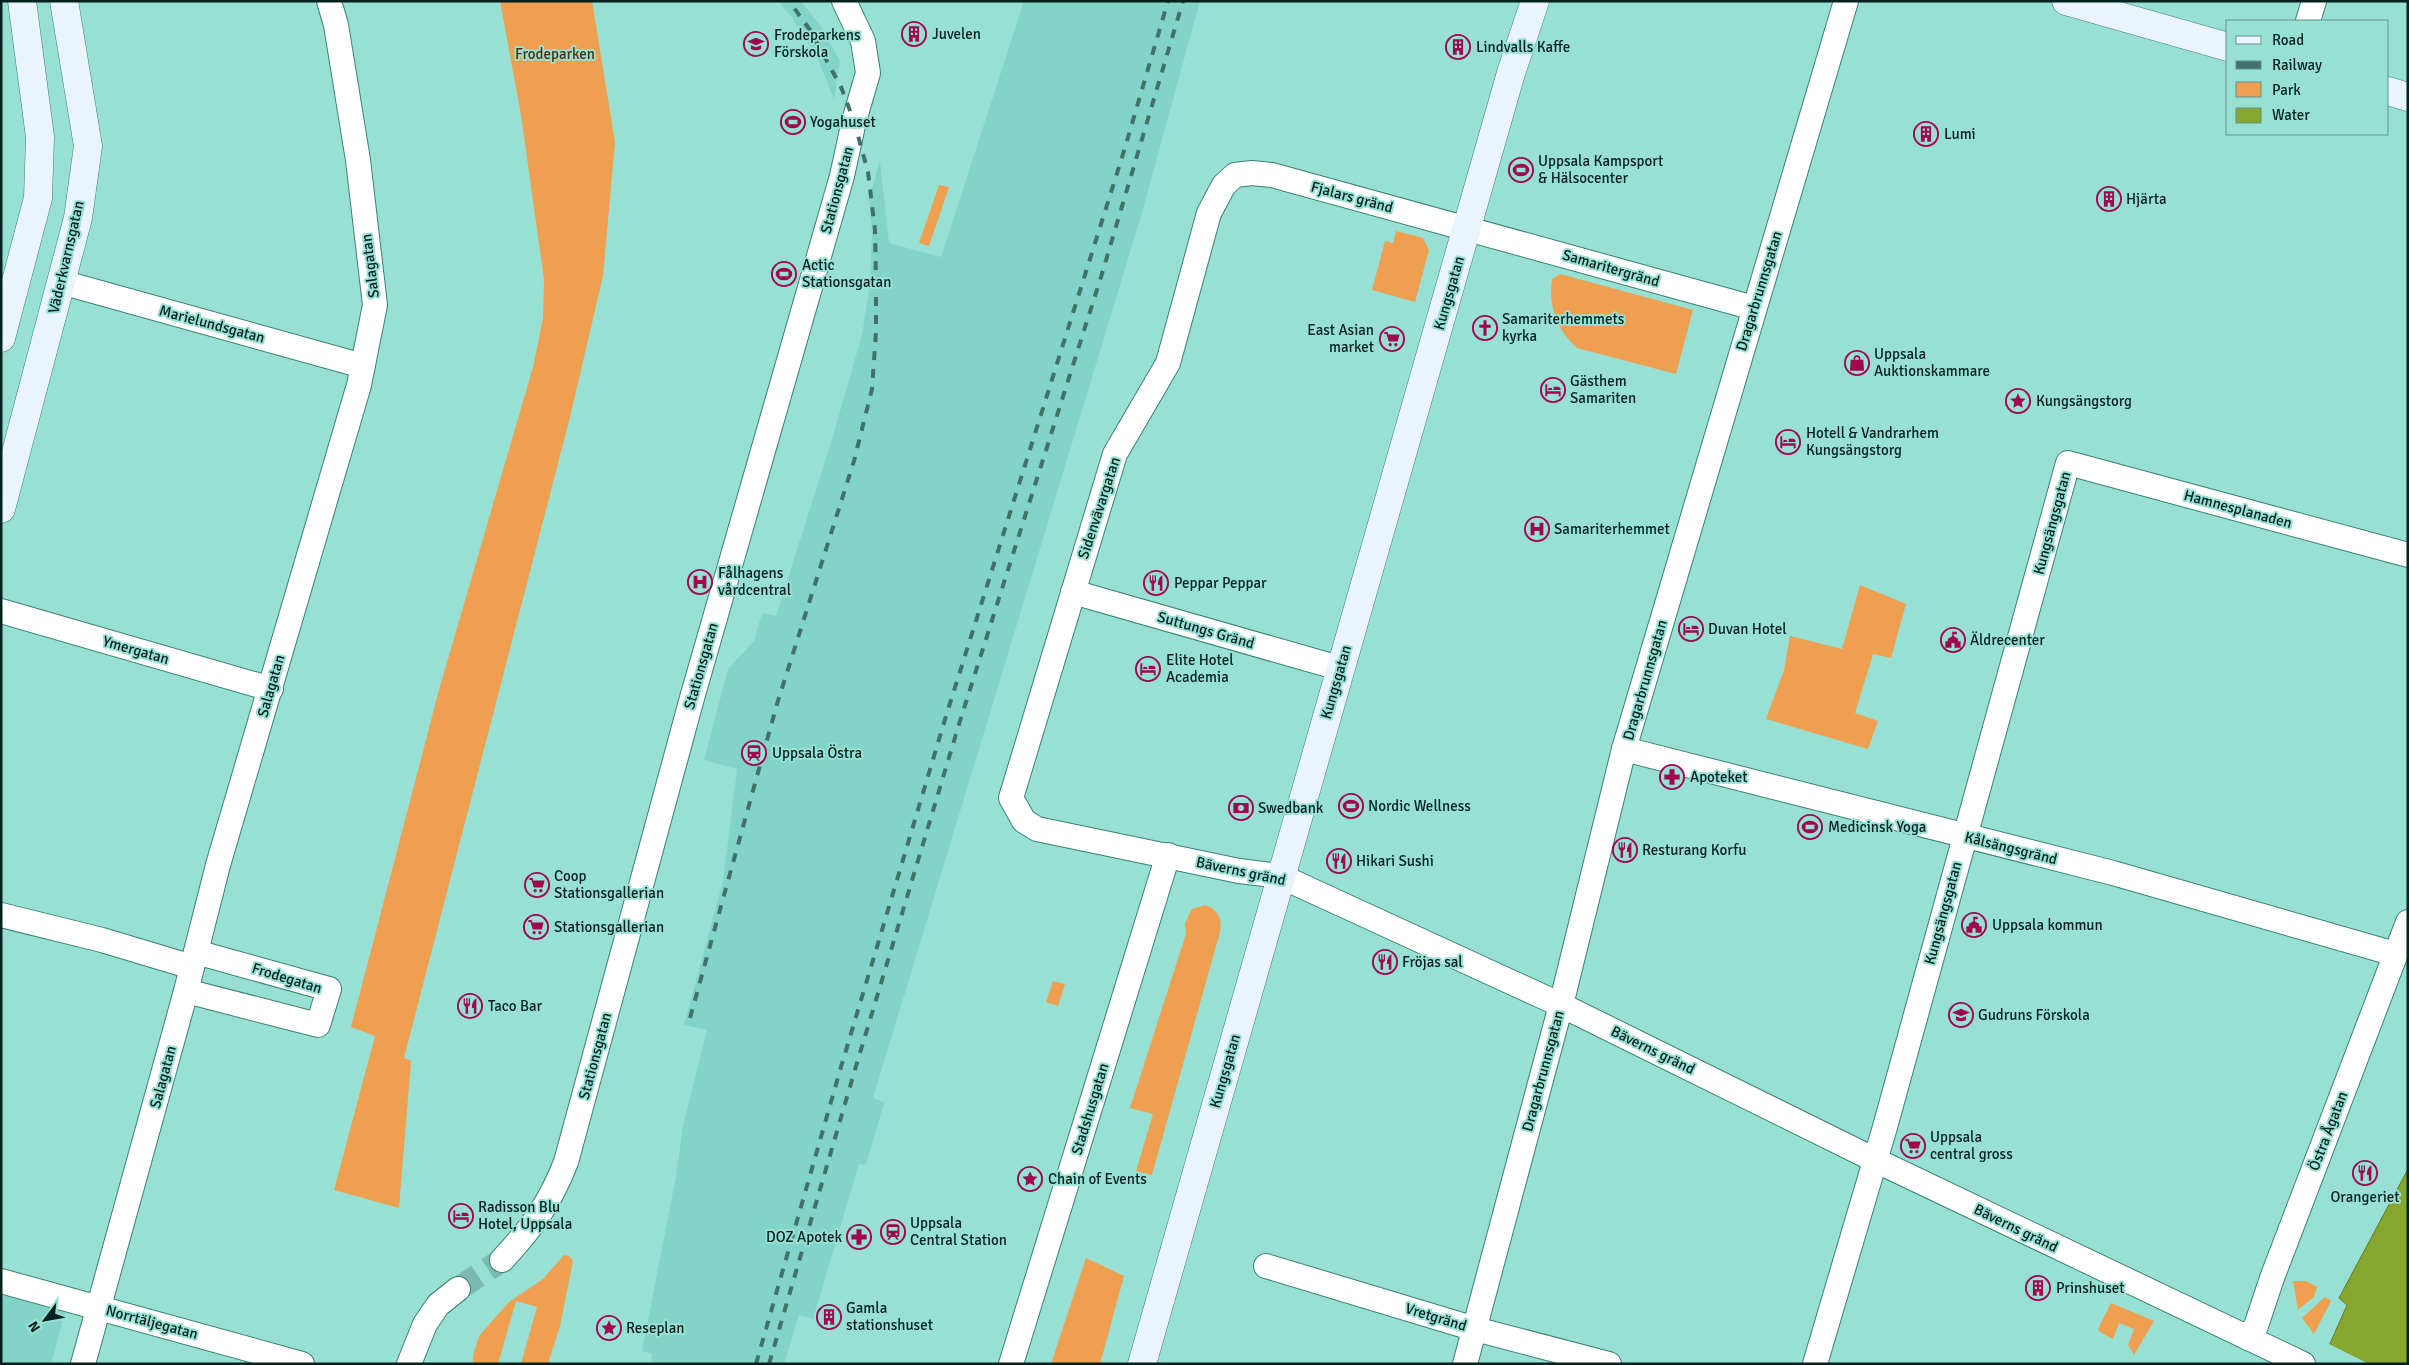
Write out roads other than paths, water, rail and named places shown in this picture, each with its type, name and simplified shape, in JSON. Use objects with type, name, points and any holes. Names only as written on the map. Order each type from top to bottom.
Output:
[{"type":"main road","points":[[1,338],[10,268],[38,198],[40,137],[22,1]]},
{"type":"main road","name":"Väderkvarnsgatan","points":[[1,509],[78,218],[88,146],[64,1]]},
{"type":"main road","name":"Kungsgatan","points":[[1142,1364],[1339,668],[1468,228],[1511,73],[1535,1]]},
{"type":"main road","points":[[2066,1],[2226,46]]},
{"type":"main road","points":[[2389,91],[2408,97]]},
{"type":"street","name":"Salagatan","points":[[83,1364],[186,991],[218,865],[271,689],[363,366],[375,305],[358,160],[336,25],[329,1]]},
{"type":"street","name":"Stationsgatan","points":[[502,1260],[524,1237],[541,1215],[554,1193],[566,1162],[692,698],[842,176],[854,120],[868,74],[862,41],[844,1]]},
{"type":"street","name":"Dragarbrunnsgatan","points":[[1465,1364],[1561,1005],[1624,749],[1846,1]]},
{"type":"street","points":[[2308,20],[2314,1]]},
{"type":"street","name":"Fjalars gränd","points":[[1235,175],[1252,173],[1272,176],[1468,228]]},
{"type":"street","name":"Sidenvävargatan","points":[[1011,798],[1115,454],[1168,363],[1208,213],[1224,185],[1235,175]]},
{"type":"street","name":"Samaritergränd","points":[[1468,228],[1754,308]]},
{"type":"street","name":"Marielundsgatan","points":[[61,282],[363,366]]},
{"type":"street","name":"Hamnesplanaden","points":[[2068,463],[2408,555]]},
{"type":"street","name":"Kungsängsgatan","points":[[1815,1364],[1875,1160],[2068,463]]},
{"type":"street","name":"Suttungs Gränd","points":[[1073,592],[1339,668]]},
{"type":"street","name":"Ymergatan","points":[[1,611],[271,689]]},
{"type":"street","name":"Kålsängsgränd","points":[[1624,749],[2113,873],[2395,954]]},
{"type":"street","name":"Bäverns gränd","points":[[1011,798],[1024,821],[1037,829],[1239,871],[1280,876],[1561,1005],[1875,1160],[2296,1360]]},
{"type":"street","name":"Stadshusgatan","points":[[1011,1364],[1168,855]]},
{"type":"street","name":"Frodegatan","points":[[1,915],[329,989],[318,1026],[186,991]]},
{"type":"street","name":"Östra Ågatan","points":[[2248,1338],[2256,1326],[2272,1278],[2408,922]]},
{"type":"street","name":"Vretgränd","points":[[1266,1266],[1475,1329],[1609,1364]]},
{"type":"street","name":"Norrtäljegatan","points":[[1,1281],[302,1364]]},
{"type":"street","points":[[409,1364],[426,1324],[438,1305],[458,1289]]},
{"type":"water","points":[[2408,1169],[2408,1364],[2321,1364],[2347,1305],[2339,1298]]},
{"type":"tunnel","points":[[458,1289],[502,1260]]},
{"type":"railway","points":[[690,1018],[777,704],[854,461],[872,389],[876,332],[876,280],[875,230],[868,172],[854,121],[841,87],[810,30],[789,1]]},
{"type":"railway","points":[[756,1364],[841,1067],[946,716],[1124,151],[1168,1]]},
{"type":"railway","points":[[769,1364],[960,721],[1101,277],[1183,1]]},
{"type":"place","name":"Juvelen","points":[[914,34]]},
{"type":"place","name":"Frodeparkens Förskola","points":[[756,44]]},
{"type":"place","name":"Lindvalls Kaffe","points":[[1458,47]]},
{"type":"place","name":"Yogahuset","points":[[793,122]]},
{"type":"place","name":"Lumi","points":[[1926,134]]},
{"type":"place","name":"Uppsala Kampsport & Hälsocenter","points":[[1521,170]]},
{"type":"place","name":"Hjärta","points":[[2109,199]]},
{"type":"place","name":"Actic Stationsgatan","points":[[784,274]]},
{"type":"place","name":"Samariterhemmets kyrka","points":[[1485,328]]},
{"type":"place","name":"East Asian market","points":[[1392,339]]},
{"type":"place","name":"Uppsala Auktionskammare","points":[[1857,363]]},
{"type":"place","name":"Gästhem Samariten","points":[[1553,390]]},
{"type":"place","name":"Kungsängstorg","points":[[2018,401]]},
{"type":"place","name":"Hotell & Vandrarhem Kungsängstorg","points":[[1788,442]]},
{"type":"place","name":"Samariterhemmet","points":[[1537,529]]},
{"type":"place","name":"Fålhagens vårdcentral","points":[[700,582]]},
{"type":"place","name":"Peppar Peppar","points":[[1156,583]]},
{"type":"place","name":"Duvan Hotel","points":[[1691,629]]},
{"type":"place","name":"Äldrecenter","points":[[1953,640]]},
{"type":"place","name":"Elite Hotel Academia","points":[[1148,669]]},
{"type":"place","name":"Uppsala Östra","points":[[754,753]]},
{"type":"place","name":"Apoteket","points":[[1672,777]]},
{"type":"place","name":"Nordic Wellness","points":[[1351,806]]},
{"type":"place","name":"Swedbank","points":[[1241,808]]},
{"type":"place","name":"Medicinsk Yoga","points":[[1810,827]]},
{"type":"place","name":"Resturang Korfu","points":[[1625,850]]},
{"type":"place","name":"Hikari Sushi","points":[[1339,861]]},
{"type":"place","name":"Coop Stationsgallerian","points":[[537,885]]},
{"type":"place","name":"Uppsala kommun","points":[[1974,925]]},
{"type":"place","name":"Stationsgallerian","points":[[536,927]]},
{"type":"place","name":"Fröjas sal","points":[[1385,962]]},
{"type":"place","name":"Taco Bar","points":[[470,1006]]},
{"type":"place","name":"Gudruns Förskola","points":[[1961,1015]]},
{"type":"place","name":"Uppsala central gross","points":[[1913,1146]]},
{"type":"place","name":"Orangeriet","points":[[2365,1173]]},
{"type":"place","name":"Chain of Events","points":[[1030,1179]]},
{"type":"place","name":"Radisson Blu Hotel, Uppsala","points":[[461,1216]]},
{"type":"place","name":"Uppsala Central Station","points":[[893,1232]]},
{"type":"place","name":"DOZ Apotek","points":[[859,1237]]},
{"type":"place","name":"Prinshuset","points":[[2038,1288]]},
{"type":"place","name":"Gamla stationshuset","points":[[829,1317]]},
{"type":"place","name":"Reseplan","points":[[609,1328]]},
{"type":"park label","name":"Frodeparken","points":[[555,54]]}]
